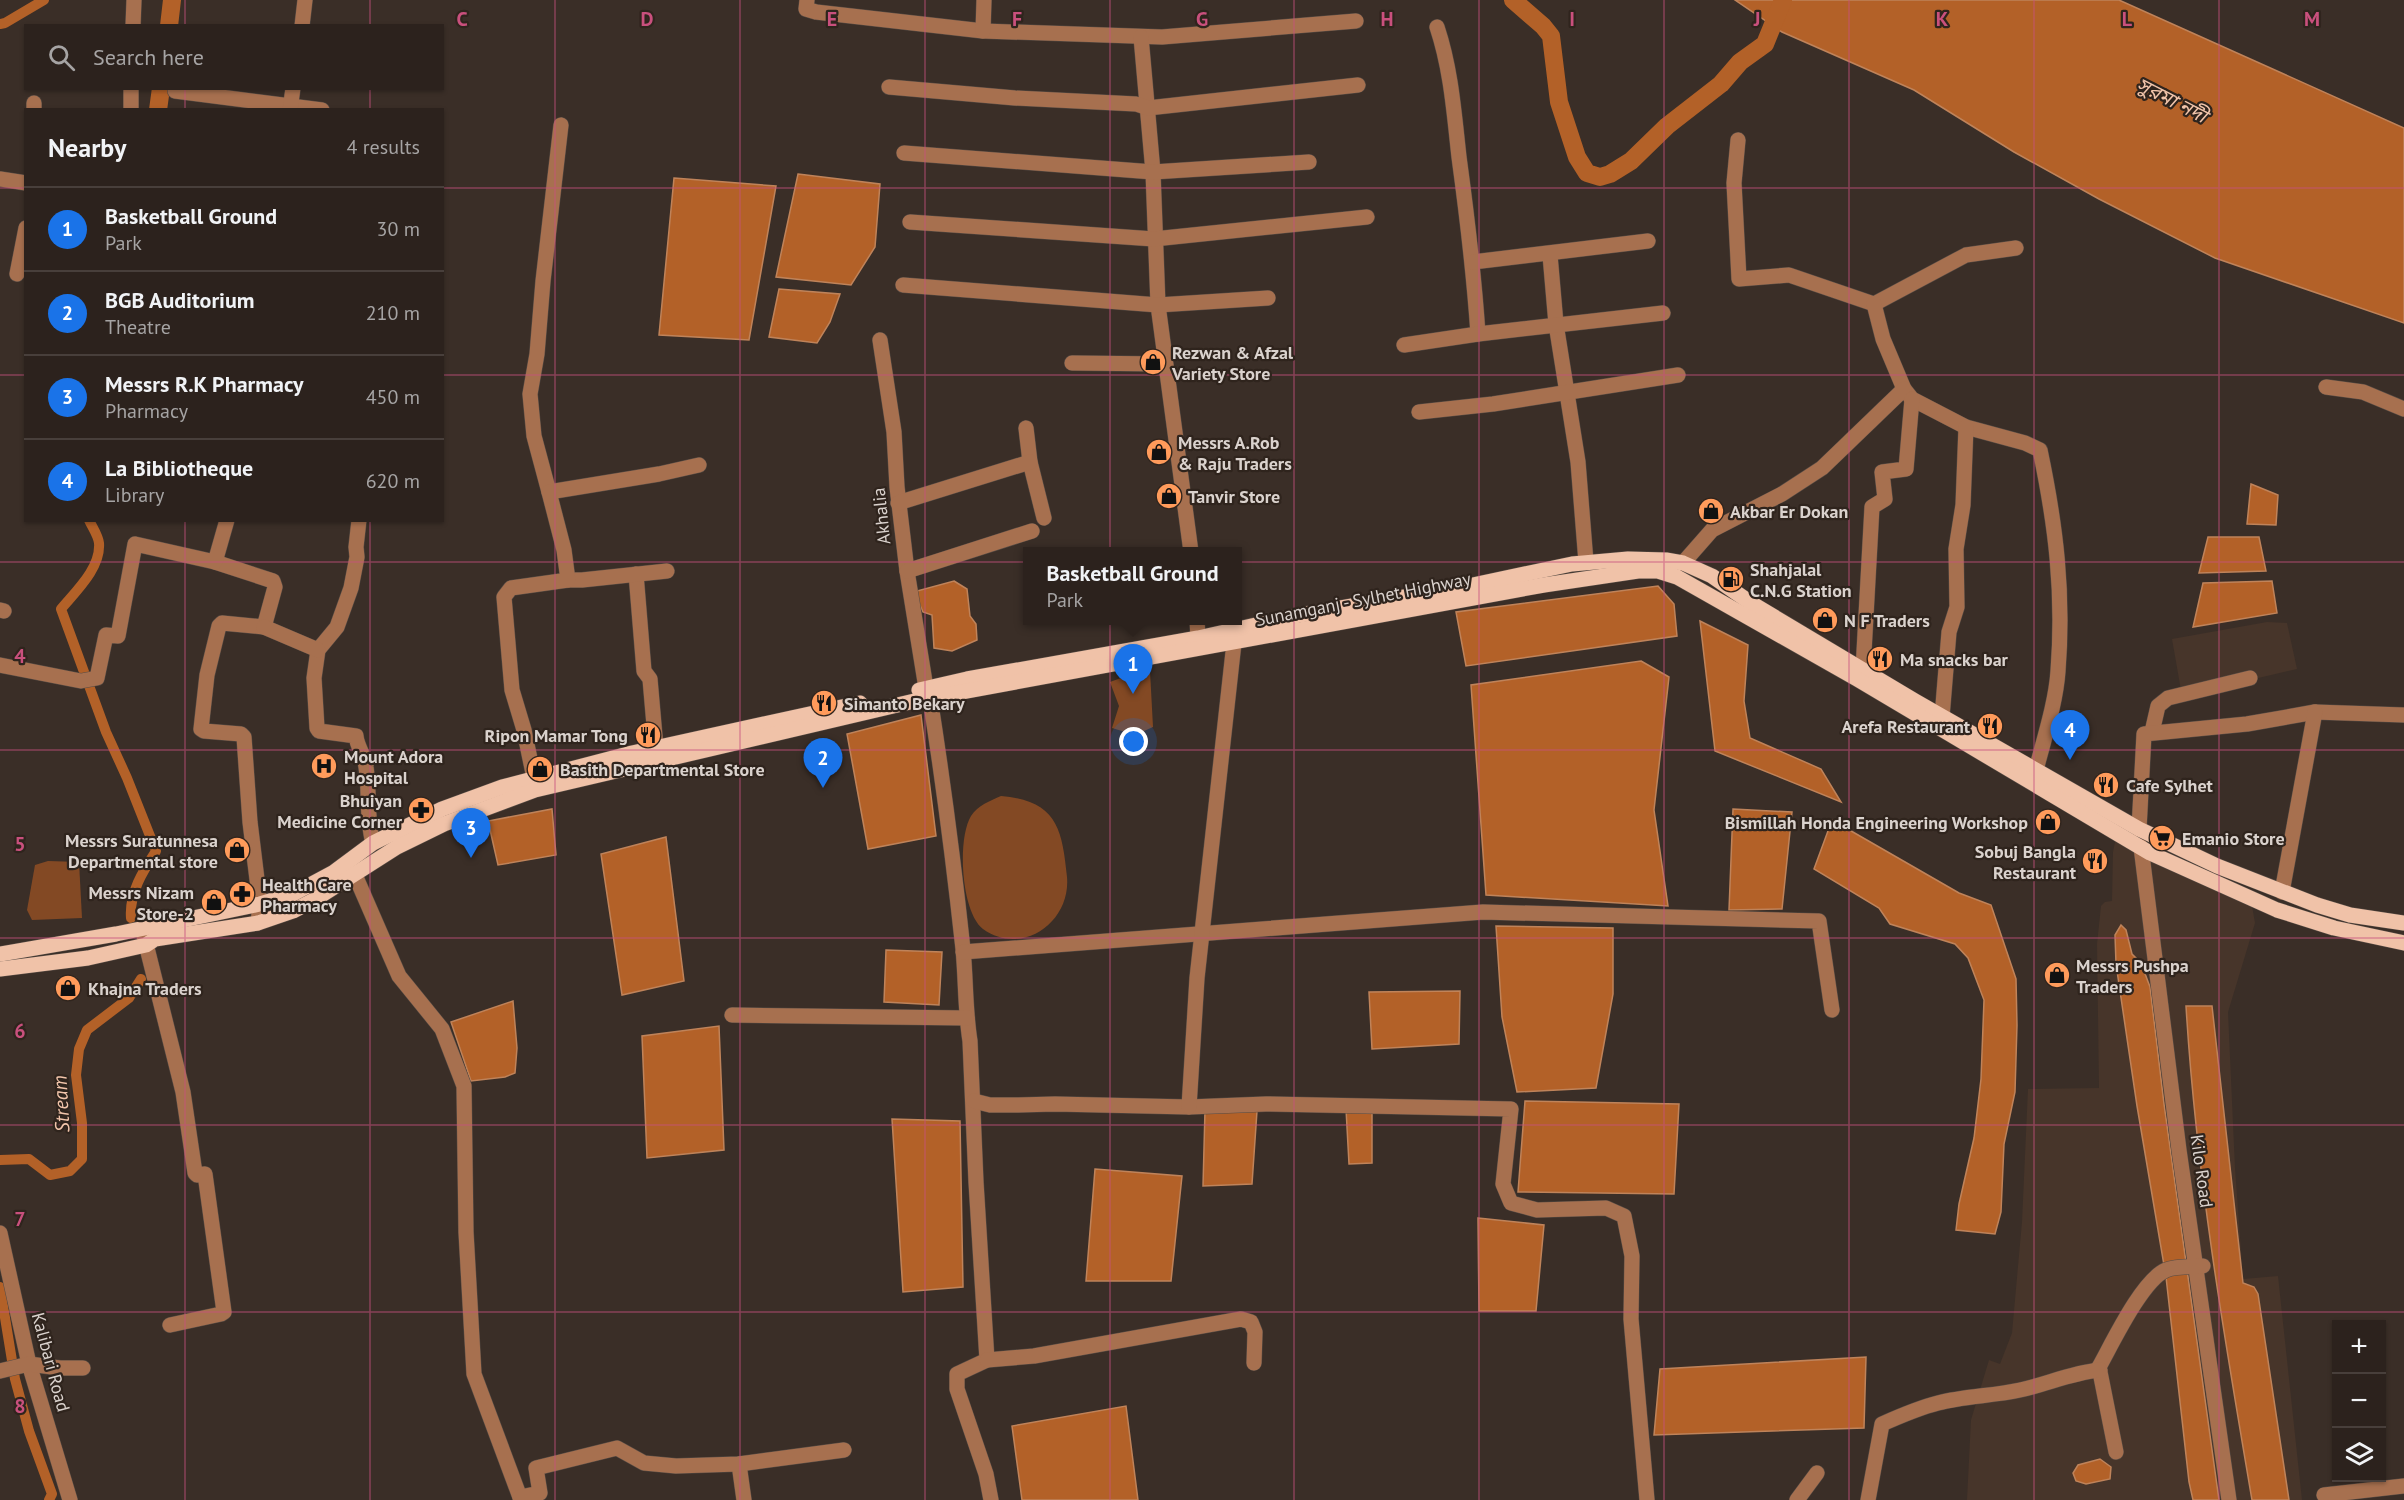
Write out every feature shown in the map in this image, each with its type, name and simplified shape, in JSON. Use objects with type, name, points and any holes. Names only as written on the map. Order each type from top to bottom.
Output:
[{"type":"main road","name":"Sunamganj - Sylhet Highway","points":[[0,954],[260,904],[293,894],[334,872],[373,843],[442,809],[502,787],[656,748],[1198,638],[1300,615],[1586,562],[1628,559],[1683,563],[1712,576],[1751,603],[1942,717],[2139,829],[2217,866],[2282,892],[2350,915],[2404,922]]},
{"type":"main road","name":"Sunamganj - Sylhet Highway","points":[[0,969],[88,957],[146,945],[155,939],[258,923],[293,911],[355,875],[396,847],[444,824],[535,790],[928,693],[1234,643],[1544,585],[1638,571],[1658,571],[1677,578],[1857,680],[2146,850],[2277,910],[2334,928],[2404,943]]},
{"type":"street","points":[[133,24],[134,0]]},
{"type":"street","points":[[302,24],[305,0]]},
{"type":"street","points":[[807,0],[806,9],[816,12],[983,31],[1141,37],[1241,32],[1356,21]]},
{"type":"street","points":[[983,31],[984,0]]},
{"type":"street","points":[[1437,27],[1447,57],[1473,262],[1478,334]]},
{"type":"street","points":[[1141,37],[1153,172],[1158,305],[1190,547]]},
{"type":"street","points":[[889,87],[1015,98],[1136,104],[1148,108],[1358,85]]},
{"type":"street","points":[[131,90],[131,108]]},
{"type":"street","points":[[175,91],[290,107],[293,90]]},
{"type":"street","points":[[561,125],[537,354],[530,394],[534,436],[566,560],[568,580]]},
{"type":"street","points":[[1738,140],[1734,183],[1739,279],[1789,275],[1874,304],[1966,255],[2016,248]]},
{"type":"street","points":[[904,153],[1153,172],[1309,162]]},
{"type":"street","points":[[0,178],[24,183]]},
{"type":"street","points":[[910,222],[1154,238],[1367,217]]},
{"type":"street","points":[[17,274],[24,238]]},
{"type":"street","points":[[1473,262],[1648,242]]},
{"type":"street","points":[[1550,255],[1565,391],[1578,462],[1586,562]]},
{"type":"street","points":[[903,285],[1158,305],[1268,298]]},
{"type":"street","points":[[1863,670],[1872,507],[1885,499],[1882,472],[1905,469],[1908,394],[1883,339],[1874,304]]},
{"type":"street","points":[[1404,345],[1556,324],[1663,313]]},
{"type":"street","name":"Akhalia","points":[[879,340],[891,411],[898,503],[907,571],[945,797],[963,952],[974,1101],[975,1182],[987,1360]]},
{"type":"street","points":[[1072,363],[1165,364]]},
{"type":"street","points":[[1419,412],[1493,404],[1678,375]]},
{"type":"street","points":[[2326,387],[2363,392],[2404,409]]},
{"type":"street","points":[[1908,394],[1966,427],[2025,443],[2040,450],[2058,550],[2060,617],[2058,673],[2036,770]]},
{"type":"street","points":[[1683,563],[1712,530],[1782,494],[1822,468],[1908,394]]},
{"type":"street","points":[[1942,717],[1949,632],[1957,607],[1956,549],[1963,505],[1966,427]]},
{"type":"street","points":[[1026,428],[1030,462],[1044,518]]},
{"type":"street","points":[[898,503],[1030,462]]},
{"type":"street","points":[[549,492],[699,465]]},
{"type":"street","points":[[215,562],[226,522]]},
{"type":"street","points":[[359,522],[357,557],[351,588],[337,627],[318,650],[314,678],[317,728],[320,731],[356,736],[366,764],[370,832],[373,843]]},
{"type":"street","points":[[907,571],[1032,531]]},
{"type":"street","points":[[0,665],[81,681],[97,678],[106,635],[118,636],[135,544],[215,562],[275,584],[264,627]]},
{"type":"street","points":[[534,778],[524,730],[512,690],[504,597],[511,588],[667,571]]},
{"type":"street","points":[[636,574],[644,671],[650,680],[656,748]]},
{"type":"street","points":[[258,923],[260,904],[250,822],[244,737],[241,734],[201,729],[207,675],[219,626],[222,623],[264,627],[318,650]]},
{"type":"street","points":[[1197,625],[1198,638]]},
{"type":"street","points":[[1190,1107],[1202,935],[1234,643]]},
{"type":"street","points":[[2152,732],[2158,706],[2168,698],[2250,678]]},
{"type":"street","points":[[2282,892],[2315,712]]},
{"type":"street","points":[[2139,829],[2144,734],[2247,724],[2315,712],[2404,715]]},
{"type":"street","name":"Kilo Road","points":[[2146,850],[2229,1500]]},
{"type":"street","points":[[355,875],[399,976],[442,1029],[464,1086],[466,1232],[474,1374],[521,1498],[540,1493],[536,1468],[617,1448],[644,1463],[676,1466],[739,1464],[844,1450]]},
{"type":"street","points":[[963,952],[1483,912],[1819,921],[1832,1010]]},
{"type":"street","points":[[142,928],[183,1092],[195,1173],[197,1175],[206,1174],[224,1312],[197,1321],[170,1325]]},
{"type":"street","points":[[732,1015],[967,1018]]},
{"type":"street","points":[[974,1101],[990,1105],[1018,1106],[1055,1104],[1190,1107],[1266,1104],[1511,1109],[1503,1184],[1512,1203],[1537,1210],[1606,1208],[1624,1216],[1632,1256],[1631,1319],[1647,1500]]},
{"type":"street","name":"Kalibari Road","points":[[1,1240],[8,1287],[28,1364],[70,1500]]},
{"type":"street","points":[[2116,1452],[2099,1366],[2129,1313],[2150,1283],[2168,1269],[2199,1266]]},
{"type":"street","name":"Kilo Road","points":[[2199,1266],[2238,1500]]},
{"type":"street","points":[[991,1500],[986,1474],[957,1389],[957,1374],[987,1360],[1034,1356],[1241,1319],[1251,1322],[1255,1332],[1254,1363]]},
{"type":"street","points":[[3,1370],[28,1364],[83,1368]]},
{"type":"street","points":[[1868,1500],[1882,1424],[1940,1403],[2003,1394],[2064,1376],[2100,1370]]},
{"type":"street","points":[[739,1464],[744,1500]]},
{"type":"street","points":[[1797,1500],[1816,1473]]},
{"type":"street","points":[[2324,1495],[2404,1485]]},
{"type":"shaded area","points":[[2267,622],[2287,623],[2297,669],[2182,696],[2172,639]]},
{"type":"shaded area","points":[[1150,671],[1153,727],[1135,735],[1112,728],[1119,706],[1110,682],[1137,672]]},
{"type":"shaded area","points":[[1001,796],[1034,804],[1045,811],[1053,820],[1058,831],[1065,859],[1066,893],[1061,908],[1052,921],[1028,937],[1013,939],[998,937],[983,929],[970,907],[966,892],[964,841],[971,816],[981,806]]},
{"type":"shaded area","points":[[2118,841],[2252,906],[2255,923],[2228,1012],[2243,1279],[2278,1276],[2302,1500],[1967,1500],[1971,1420],[1989,1360],[2000,1364],[2012,1333],[2022,1222],[2028,1089],[2099,1088],[2097,944],[2101,906],[2105,902],[2112,901],[2113,852],[2115,842]]},
{"type":"shaded area","points":[[48,861],[79,862],[82,918],[32,920],[27,910],[35,865]]},
{"type":"water","name":"সুরমা নদী","points":[[1735,0],[2119,0],[2404,128],[2404,323],[2215,258],[2099,199],[2014,152],[1914,90],[1782,32]]},
{"type":"water","points":[[798,174],[880,184],[875,247],[851,285],[776,277]]},
{"type":"water","points":[[674,178],[776,186],[749,340],[659,335]]},
{"type":"water","points":[[779,289],[840,294],[830,322],[817,343],[769,337]]},
{"type":"water","points":[[2251,484],[2278,495],[2276,525],[2247,524]]},
{"type":"water","points":[[2208,537],[2259,537],[2266,571],[2199,573]]},
{"type":"water","points":[[954,581],[967,589],[970,616],[976,624],[977,640],[952,651],[934,648],[932,615],[923,612],[917,591]]},
{"type":"water","points":[[2272,581],[2277,613],[2193,627],[2203,583]]},
{"type":"water","points":[[1658,586],[1674,604],[1677,636],[1466,666],[1456,612]]},
{"type":"water","points":[[1700,621],[1748,645],[1744,701],[1750,738],[1821,769],[1841,802],[1715,751]]},
{"type":"water","points":[[1641,661],[1669,677],[1654,810],[1668,906],[1486,895],[1471,685]]},
{"type":"water","points":[[921,715],[936,836],[868,849],[847,734]]},
{"type":"water","points":[[552,809],[556,855],[498,865],[488,821]]},
{"type":"water","points":[[1733,809],[1792,812],[1782,909],[1729,910]]},
{"type":"water","points":[[1832,820],[1959,893],[1991,905],[2016,979],[2017,1025],[2015,1092],[2004,1144],[2001,1212],[1995,1234],[1956,1230],[1959,1204],[1974,1138],[1981,1079],[1984,1000],[1968,958],[1955,944],[1890,924],[1879,908],[1814,869]]},
{"type":"water","points":[[666,837],[684,981],[622,995],[601,854]]},
{"type":"water","points":[[2121,925],[2126,930],[2132,954],[2141,963],[2150,987],[2219,1500],[2193,1500],[2189,1482],[2166,1277],[2116,964],[2115,935]]},
{"type":"water","points":[[1496,926],[1613,928],[1613,994],[1596,1088],[1517,1092],[1502,1017]]},
{"type":"water","points":[[886,950],[942,952],[939,1005],[884,1002]]},
{"type":"water","points":[[1460,991],[1459,1044],[1372,1049],[1369,992]]},
{"type":"water","points":[[513,1001],[517,1048],[515,1073],[505,1077],[471,1081],[451,1022]]},
{"type":"water","points":[[2186,1006],[2212,1006],[2243,1283],[2254,1287],[2258,1294],[2289,1500],[2252,1500],[2221,1316],[2204,1192]]},
{"type":"water","points":[[719,1026],[724,1150],[647,1158],[642,1036]]},
{"type":"water","points":[[1525,1101],[1679,1104],[1674,1194],[1518,1192]]},
{"type":"water","points":[[1372,1107],[1372,1163],[1349,1164],[1346,1109]]},
{"type":"water","points":[[1205,1110],[1257,1111],[1252,1184],[1203,1186]]},
{"type":"water","points":[[892,1119],[960,1121],[963,1287],[903,1292]]},
{"type":"water","points":[[1095,1169],[1182,1176],[1171,1281],[1086,1281]]},
{"type":"water","points":[[1478,1218],[1544,1225],[1536,1311],[1479,1311]]},
{"type":"water","points":[[1866,1357],[1864,1428],[1654,1435],[1660,1369]]},
{"type":"water","points":[[1126,1406],[1138,1500],[1022,1500],[1012,1426]]},
{"type":"water","points":[[2100,1459],[2111,1467],[2110,1479],[2086,1484],[2076,1481],[2073,1473],[2078,1465]]},
{"type":"waterway","points":[[0,24],[44,0]]},
{"type":"waterway","points":[[169,24],[172,0]]},
{"type":"waterway","points":[[1513,0],[1551,36],[1559,102],[1577,157],[1587,173],[1600,177],[1610,174],[1631,161],[1667,126],[1721,84],[1740,62],[1765,44],[1783,0]]},
{"type":"waterway","points":[[158,108],[161,90]]},
{"type":"waterway","points":[[90,522],[99,543],[99,552],[92,570],[61,609],[106,732],[156,851],[135,891],[131,918]]},
{"type":"waterway","name":"Stream","points":[[0,1160],[29,1159],[50,1175],[70,1171],[82,1159],[82,1123],[76,1075],[79,1049],[87,1030],[129,998],[141,979]]},
{"type":"waterway","name":"Stream","points":[[0,1287],[15,1379],[29,1431],[52,1494],[49,1500]]},
{"type":"place","name":"Rezwan & Afzal Variety Store","points":[[1153,362]]},
{"type":"place","name":"Messrs A.Rob & Raju Traders","points":[[1159,452]]},
{"type":"place","name":"Tanvir Store","points":[[1169,496]]},
{"type":"place","name":"Akbar Er Dokan","points":[[1711,511]]},
{"type":"place","name":"Shahjalal C.N.G Station","points":[[1731,579]]},
{"type":"place","name":"N F Traders","points":[[1825,620]]},
{"type":"place","name":"Ma snacks bar","points":[[1880,659]]},
{"type":"place","name":"Basketball Ground","points":[[1133,694]]},
{"type":"place","name":"Simanto Bekary","points":[[824,703]]},
{"type":"place","name":"Arefa Restaurant","points":[[1990,726]]},
{"type":"place","name":"Ripon Mamar Tong","points":[[648,735]]},
{"type":"place","name":"La Bibliotheque","points":[[2070,760]]},
{"type":"place","name":"Mount Adora Hospital","points":[[324,766]]},
{"type":"place","name":"Basith Departmental Store","points":[[540,769]]},
{"type":"place","name":"Cafe Sylhet","points":[[2106,785]]},
{"type":"place","name":"BGB Auditorium","points":[[823,788]]},
{"type":"place","name":"Bhuiyan Medicine Corner","points":[[421,810]]},
{"type":"place","name":"Bismillah Honda Engineering Workshop","points":[[2048,822]]},
{"type":"place","name":"Emanio Store","points":[[2162,838]]},
{"type":"place","name":"Messrs Suratunnesa Departmental store","points":[[237,850]]},
{"type":"place","name":"Messrs R.K Pharmacy","points":[[471,858]]},
{"type":"place","name":"Sobuj Bangla Restaurant","points":[[2095,861]]},
{"type":"place","name":"Health Care Pharmacy","points":[[242,894]]},
{"type":"place","name":"Messrs Nizam Store-2","points":[[214,902]]},
{"type":"place","name":"Messrs Pushpa Traders","points":[[2057,975]]},
{"type":"place","name":"Khajna Traders","points":[[68,988]]}]
